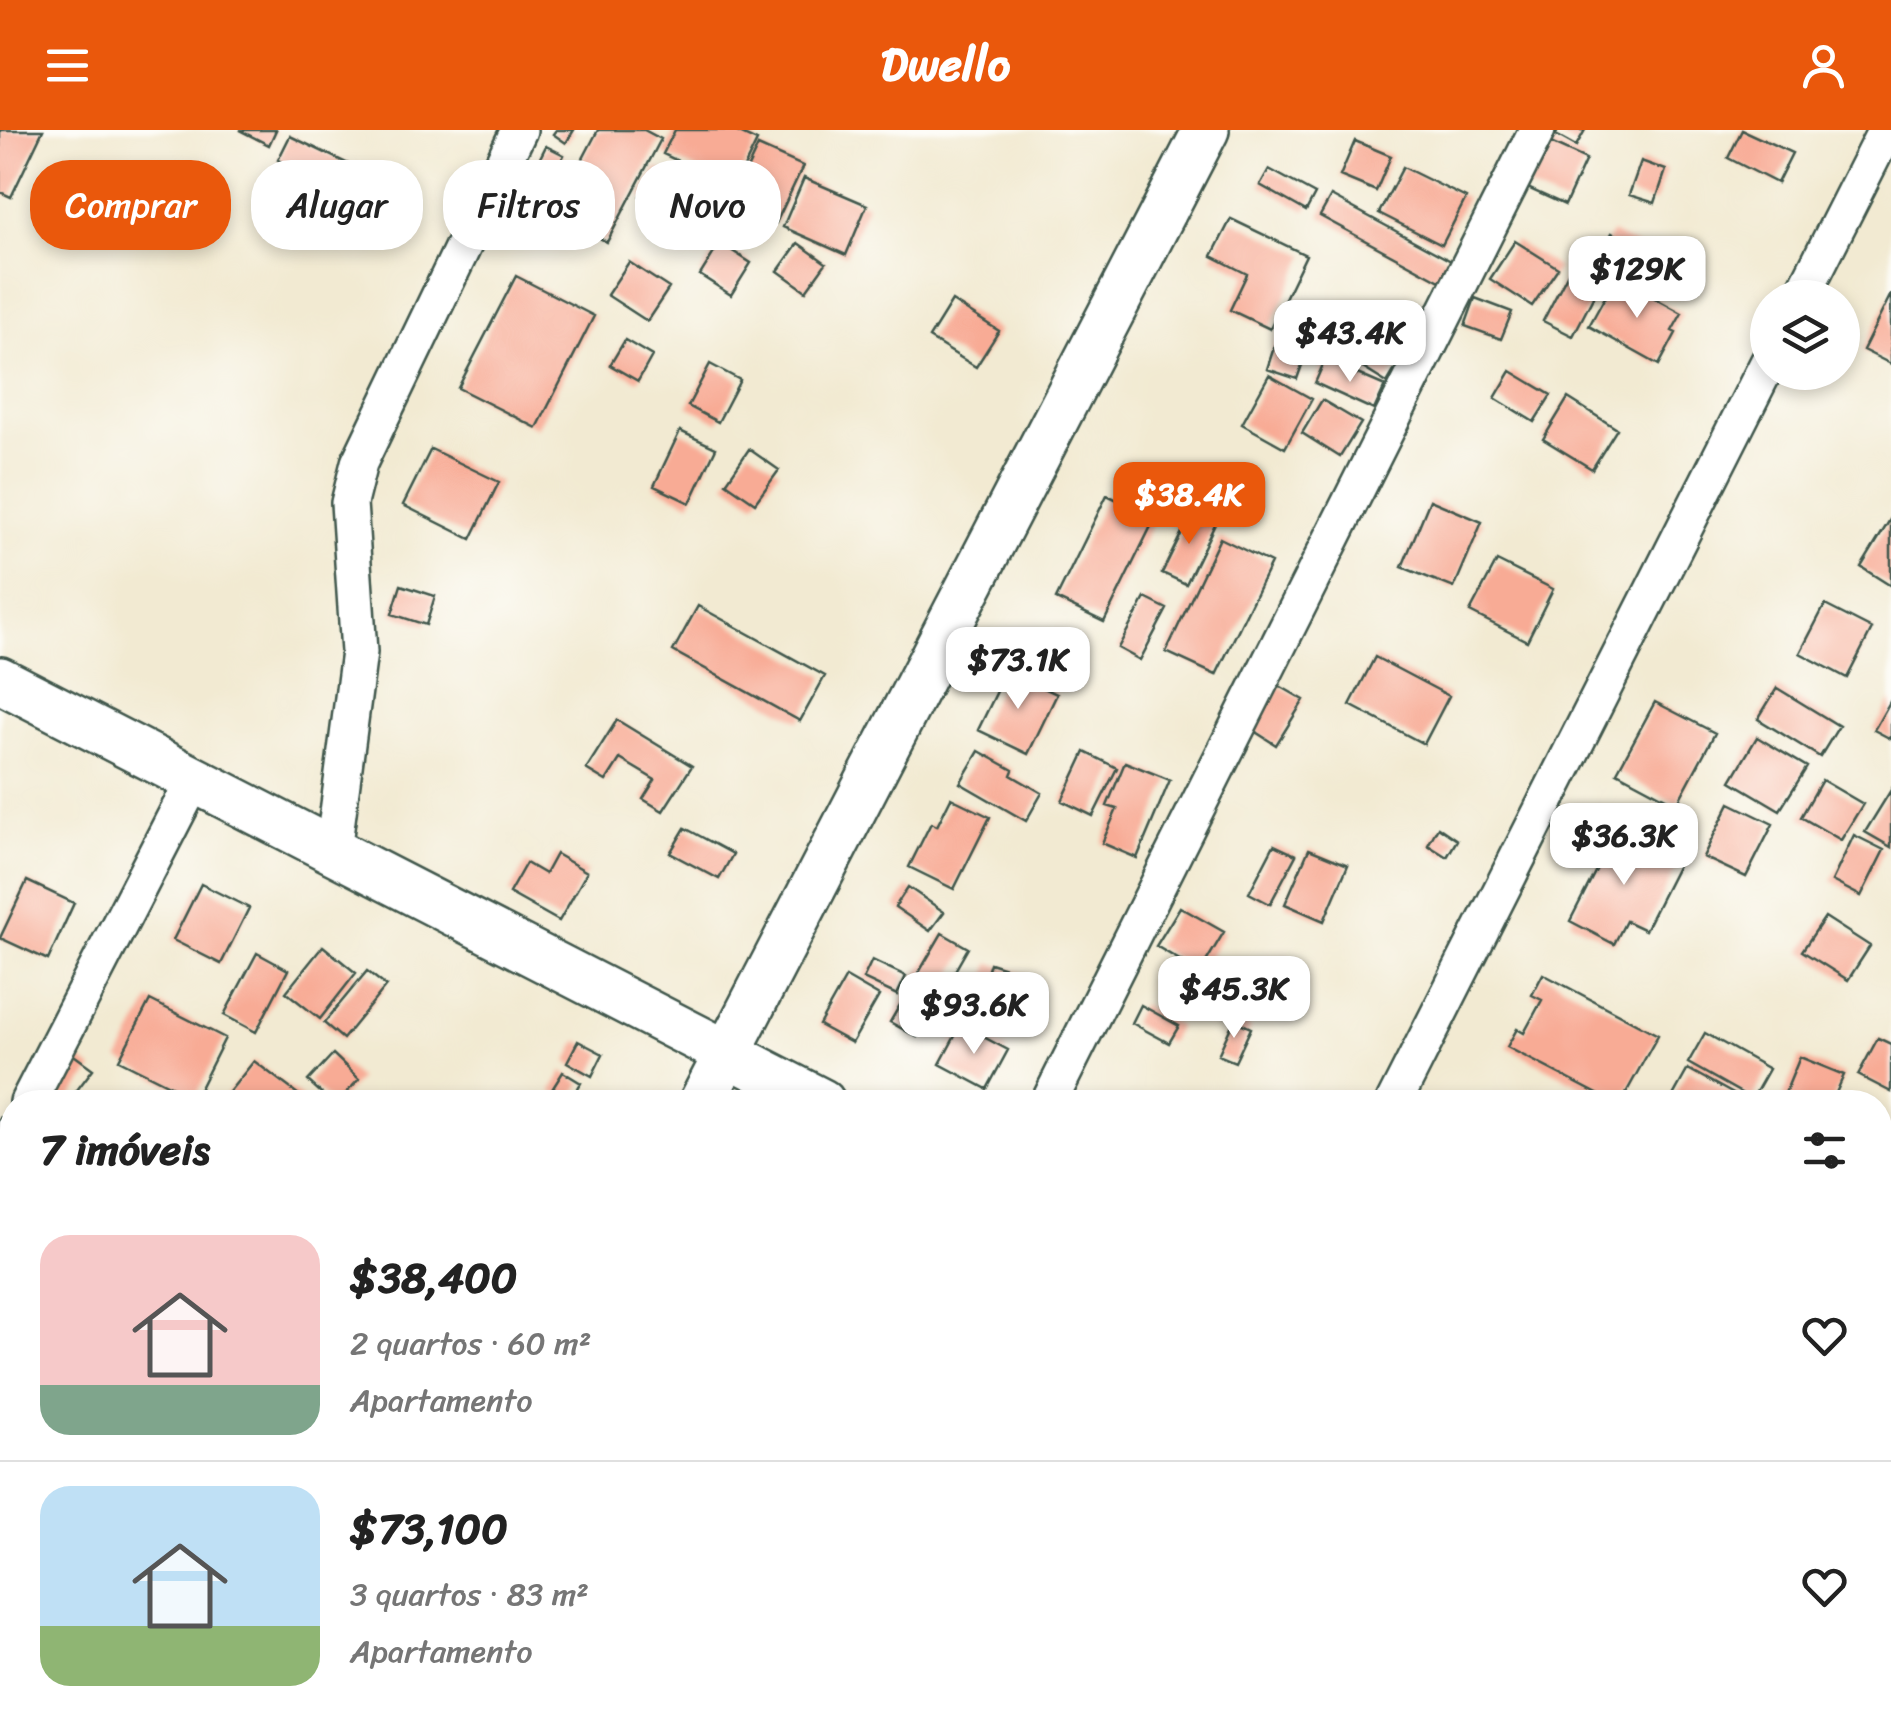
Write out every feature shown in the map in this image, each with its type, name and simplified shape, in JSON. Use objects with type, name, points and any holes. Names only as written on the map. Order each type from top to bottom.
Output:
[{"type":"street","points":[[333,851],[359,652],[349,504],[359,464],[520,130]]},
{"type":"street","points":[[708,1090],[1206,130]]},
{"type":"street","points":[[1055,1090],[1536,130]]},
{"type":"street","points":[[1810,280],[1886,130]]},
{"type":"street","points":[[1400,1090],[1755,390]]},
{"type":"street","points":[[0,680],[798,1090]]},
{"type":"street","points":[[34,1090],[194,780]]},
{"type":"building","points":[[0,130],[43,130],[11,197],[0,192]]},
{"type":"building","points":[[239,130],[276,130],[269,145]]},
{"type":"building","points":[[556,130],[574,130],[566,143],[553,134]]},
{"type":"building","points":[[598,130],[644,130],[661,139],[650,160],[635,160],[635,189],[615,227],[615,160],[582,160]]},
{"type":"building","points":[[675,130],[733,130],[757,141],[748,160],[676,160],[663,154]]},
{"type":"building","points":[[1558,130],[1585,130],[1576,146],[1556,135]]},
{"type":"building","points":[[1742,130],[1792,153],[1777,183],[1728,158]]},
{"type":"building","points":[[290,136],[340,160],[278,160]]},
{"type":"building","points":[[1544,140],[1586,159],[1565,205],[1523,186]]},
{"type":"building","points":[[1355,141],[1391,156],[1376,191],[1340,176]]},
{"type":"building","points":[[546,146],[564,155],[562,160],[539,160]]},
{"type":"building","points":[[758,146],[803,166],[781,212],[781,160],[751,160]]},
{"type":"building","points":[[1641,161],[1666,170],[1655,203],[1629,195]]},
{"type":"building","points":[[1403,167],[1466,198],[1442,245],[1379,213]]},
{"type":"building","points":[[1269,169],[1315,194],[1306,211],[1260,185]]},
{"type":"building","points":[[804,178],[867,205],[846,255],[783,227]]},
{"type":"building","points":[[1331,196],[1451,261],[1440,281],[1320,216]]},
{"type":"building","points":[[1231,219],[1306,255],[1270,329],[1230,310],[1247,274],[1212,256]]},
{"type":"building","points":[[1612,233],[1663,260],[1652,281],[1601,254]]},
{"type":"building","points":[[1515,241],[1558,268],[1532,306],[1490,279]]},
{"type":"building","points":[[798,243],[826,263],[806,291],[778,271]]},
{"type":"building","points":[[716,250],[731,250],[751,263],[731,295],[700,275]]},
{"type":"building","points":[[629,262],[669,288],[647,321],[607,295]]},
{"type":"building","points":[[1570,269],[1600,284],[1573,336],[1543,321]]},
{"type":"building","points":[[516,276],[594,316],[537,428],[458,388]]},
{"type":"building","points":[[1616,277],[1682,313],[1659,365],[1589,326]]},
{"type":"building","points":[[1891,294],[1891,364],[1863,350]]},
{"type":"building","points":[[1475,298],[1512,312],[1501,339],[1465,326]]},
{"type":"building","points":[[952,301],[999,331],[976,367],[929,338]]},
{"type":"building","points":[[1335,307],[1406,351],[1387,383],[1315,338]]},
{"type":"building","points":[[625,340],[652,356],[638,381],[610,365]]},
{"type":"building","points":[[1276,341],[1307,351],[1297,379],[1267,369]]},
{"type":"building","points":[[1325,360],[1385,386],[1374,410],[1315,383]]},
{"type":"building","points":[[710,364],[740,380],[718,422],[688,406]]},
{"type":"building","points":[[1511,371],[1551,395],[1534,422],[1495,398]]},
{"type":"building","points":[[1269,375],[1312,399],[1285,448],[1242,424]]},
{"type":"building","points":[[1568,398],[1617,429],[1592,469],[1543,439]]},
{"type":"building","points":[[1322,400],[1361,423],[1340,457],[1302,433]]},
{"type":"building","points":[[680,431],[716,448],[690,503],[654,486]]},
{"type":"building","points":[[431,449],[499,482],[471,539],[403,505]]},
{"type":"building","points":[[749,449],[779,470],[755,503],[726,483]]},
{"type":"building","points":[[1107,495],[1155,518],[1104,622],[1056,599]]},
{"type":"building","points":[[1430,500],[1482,522],[1454,588],[1402,567]]},
{"type":"building","points":[[1193,510],[1216,522],[1186,584],[1162,573]]},
{"type":"building","points":[[1891,518],[1891,586],[1861,567]]},
{"type":"building","points":[[1220,538],[1271,563],[1216,675],[1166,652]]},
{"type":"building","points":[[1497,561],[1553,589],[1527,641],[1470,612]]},
{"type":"building","points":[[401,585],[435,596],[426,625],[392,614]]},
{"type":"building","points":[[1145,598],[1167,609],[1140,660],[1118,648]]},
{"type":"building","points":[[1825,605],[1872,629],[1847,678],[1800,653]]},
{"type":"building","points":[[698,606],[825,676],[800,721],[673,651]]},
{"type":"building","points":[[1375,657],[1449,696],[1424,744],[1350,705]]},
{"type":"building","points":[[1007,671],[1057,694],[1028,754],[978,730]]},
{"type":"building","points":[[1278,685],[1304,700],[1276,745],[1251,729]]},
{"type":"building","points":[[1777,688],[1839,726],[1820,757],[1758,719]]},
{"type":"building","points":[[1891,700],[1891,739],[1874,730]]},
{"type":"building","points":[[1655,702],[1715,733],[1677,804],[1617,772]]},
{"type":"building","points":[[617,720],[692,766],[663,811],[643,799],[655,780],[620,759],[606,781],[586,769]]},
{"type":"building","points":[[1757,737],[1807,767],[1780,810],[1731,781]]},
{"type":"building","points":[[979,751],[1013,770],[1011,775],[1042,793],[1026,821],[960,783]]},
{"type":"building","points":[[1085,752],[1117,768],[1093,816],[1062,801]]},
{"type":"building","points":[[1125,762],[1170,780],[1137,858],[1102,843],[1117,809],[1107,806]]},
{"type":"building","points":[[1822,780],[1863,804],[1841,840],[1801,817]]},
{"type":"building","points":[[1891,790],[1891,847],[1865,832]]},
{"type":"building","points":[[951,798],[990,817],[954,889],[909,867],[931,823],[937,826]]},
{"type":"building","points":[[1730,803],[1773,824],[1746,877],[1703,857]]},
{"type":"building","points":[[1438,827],[1457,840],[1447,857],[1428,845]]},
{"type":"building","points":[[685,828],[733,854],[719,879],[670,853]]},
{"type":"building","points":[[1616,831],[1679,863],[1645,930],[1626,921],[1614,944],[1570,921]]},
{"type":"building","points":[[1854,835],[1884,850],[1861,896],[1832,881]]},
{"type":"building","points":[[1274,845],[1296,855],[1270,904],[1249,893]]},
{"type":"building","points":[[1309,849],[1348,865],[1324,921],[1285,904]]},
{"type":"building","points":[[556,854],[587,872],[559,921],[509,893],[526,863],[545,874]]},
{"type":"building","points":[[27,881],[74,903],[48,960],[0,938]]},
{"type":"building","points":[[201,884],[249,908],[221,964],[173,940]]},
{"type":"building","points":[[908,887],[944,912],[930,931],[895,907]]},
{"type":"building","points":[[1180,907],[1224,932],[1200,972],[1156,946]]},
{"type":"building","points":[[1825,917],[1870,946],[1848,980],[1802,951]]},
{"type":"building","points":[[942,933],[968,948],[917,1037],[890,1022]]},
{"type":"building","points":[[323,946],[356,973],[320,1019],[286,992]]},
{"type":"building","points":[[257,953],[288,970],[256,1032],[224,1015]]},
{"type":"building","points":[[872,960],[906,976],[897,995],[863,979]]},
{"type":"building","points":[[990,963],[1028,975],[1012,1025],[974,1013]]},
{"type":"building","points":[[367,971],[386,986],[343,1039],[324,1023]]},
{"type":"building","points":[[1543,974],[1658,1035],[1628,1090],[1590,1090],[1507,1047],[1517,1029],[1524,1033],[1542,1000],[1532,995]]},
{"type":"building","points":[[846,977],[879,996],[852,1043],[819,1025]]},
{"type":"building","points":[[1220,980],[1240,990],[1228,1013],[1208,1003]]},
{"type":"building","points":[[150,1000],[225,1038],[199,1090],[179,1090],[119,1060]]},
{"type":"building","points":[[1141,1005],[1179,1026],[1169,1043],[1132,1023]]},
{"type":"building","points":[[1234,1020],[1251,1028],[1235,1062],[1218,1055]]},
{"type":"building","points":[[961,1025],[1008,1050],[987,1089],[940,1064]]},
{"type":"building","points":[[1705,1033],[1769,1069],[1757,1090],[1736,1090],[1688,1063]]},
{"type":"building","points":[[1878,1038],[1891,1044],[1891,1090],[1858,1075]]},
{"type":"building","points":[[578,1041],[603,1054],[592,1076],[567,1062]]},
{"type":"building","points":[[71,1053],[93,1069],[77,1090],[51,1090]]},
{"type":"building","points":[[333,1054],[359,1079],[349,1090],[318,1090],[308,1081]]},
{"type":"building","points":[[1800,1057],[1844,1075],[1837,1090],[1786,1090]]},
{"type":"building","points":[[254,1061],[292,1090],[231,1090]]},
{"type":"building","points":[[1688,1069],[1726,1090],[1676,1090]]},
{"type":"building","points":[[563,1072],[581,1083],[577,1090],[552,1090]]}]
